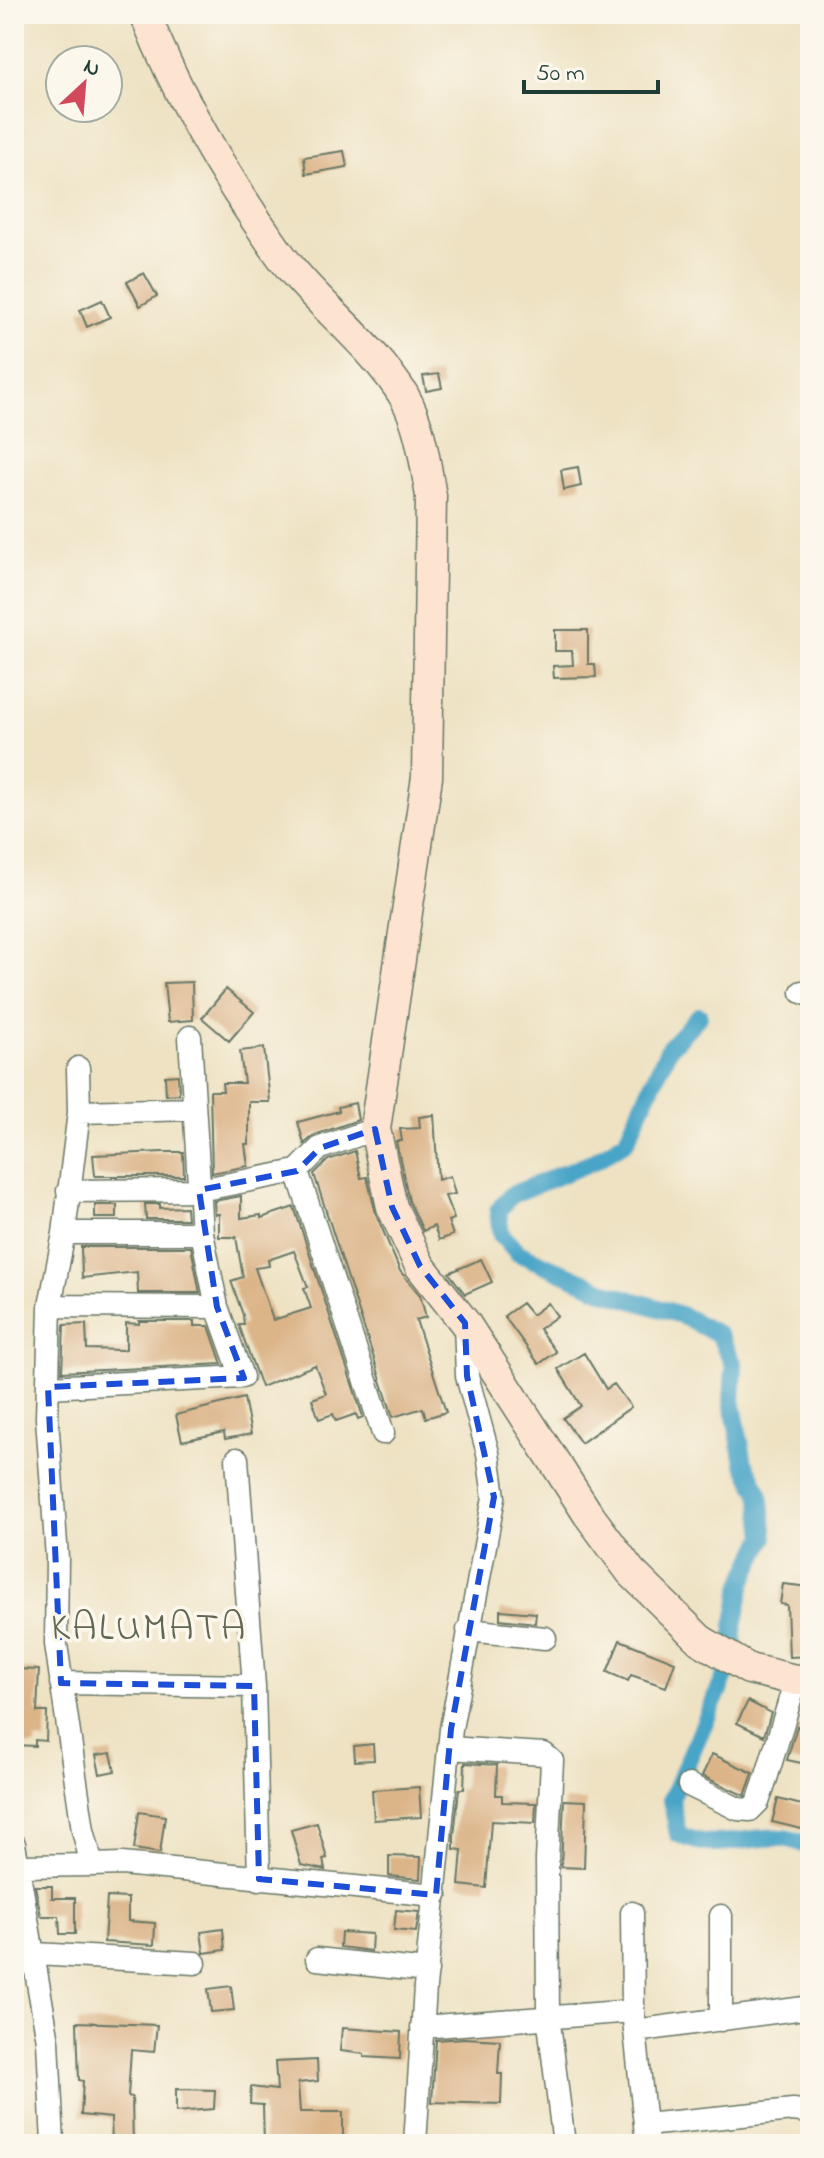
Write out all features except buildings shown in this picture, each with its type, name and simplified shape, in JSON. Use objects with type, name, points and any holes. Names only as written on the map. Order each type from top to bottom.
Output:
[{"type":"street","points":[[145,14],[164,63],[219,162],[276,250],[308,290],[374,356],[404,397],[423,453],[431,496],[427,777],[375,1129],[392,1207],[420,1266],[465,1323],[588,1514],[631,1572],[700,1640],[749,1669],[803,1679],[758,1802],[750,1810],[738,1809],[689,1785]]},
{"type":"street","points":[[48,1387],[241,1378],[242,1370],[217,1307],[202,1233],[190,1037]]},
{"type":"street","points":[[78,1068],[79,1112],[64,1233],[50,1306],[48,1387],[57,1558],[56,1644],[83,1830],[92,1865]]},
{"type":"street","points":[[79,1112],[194,1109]]},
{"type":"street","points":[[68,1191],[199,1190],[297,1171],[320,1148],[375,1129]]},
{"type":"street","points":[[297,1171],[383,1433]]},
{"type":"street","points":[[64,1233],[202,1233]]},
{"type":"street","points":[[50,1306],[217,1307]]},
{"type":"street","points":[[415,2144],[422,2027],[449,1748],[494,1497],[488,1453],[467,1376],[465,1323]]},
{"type":"street","points":[[237,1459],[254,1686],[259,1879]]},
{"type":"street","points":[[468,1630],[545,1638]]},
{"type":"street","points":[[61,1683],[254,1686]]},
{"type":"street","points":[[449,1748],[544,1754],[552,1761],[547,1860],[548,2015],[564,2144]]},
{"type":"street","points":[[53,2144],[48,2041],[36,1954],[17,1855],[92,1865],[122,1864],[436,1895]]},
{"type":"street","points":[[632,1913],[634,2021],[646,2134],[793,2110],[810,2112]]},
{"type":"street","points":[[721,1916],[721,2020]]},
{"type":"street","points":[[36,1954],[195,1963]]},
{"type":"street","points":[[317,1959],[427,1971]]},
{"type":"street","points":[[422,2027],[548,2015],[634,2021],[721,2020],[804,2008]]},
{"type":"path","points":[[803,1201],[810,1202]]},
{"type":"highlighted area","points":[[375,1129],[392,1207],[420,1266],[465,1323],[467,1376],[494,1497],[451,1729],[436,1895],[259,1879],[254,1686],[61,1683],[48,1387],[244,1378],[217,1307],[199,1190],[297,1171],[320,1148]]},
{"type":"waterway","points":[[699,1016],[669,1048],[626,1141],[594,1161],[511,1195],[498,1211],[501,1235],[518,1253],[609,1293],[681,1315],[719,1335],[734,1365],[732,1401],[744,1463],[760,1493],[765,1537],[743,1582],[734,1626],[734,1656],[671,1799],[678,1834],[696,1841],[713,1843],[777,1838],[810,1847]]},
{"type":"district","name":"KALUMATA","points":[[149,1625]]}]
